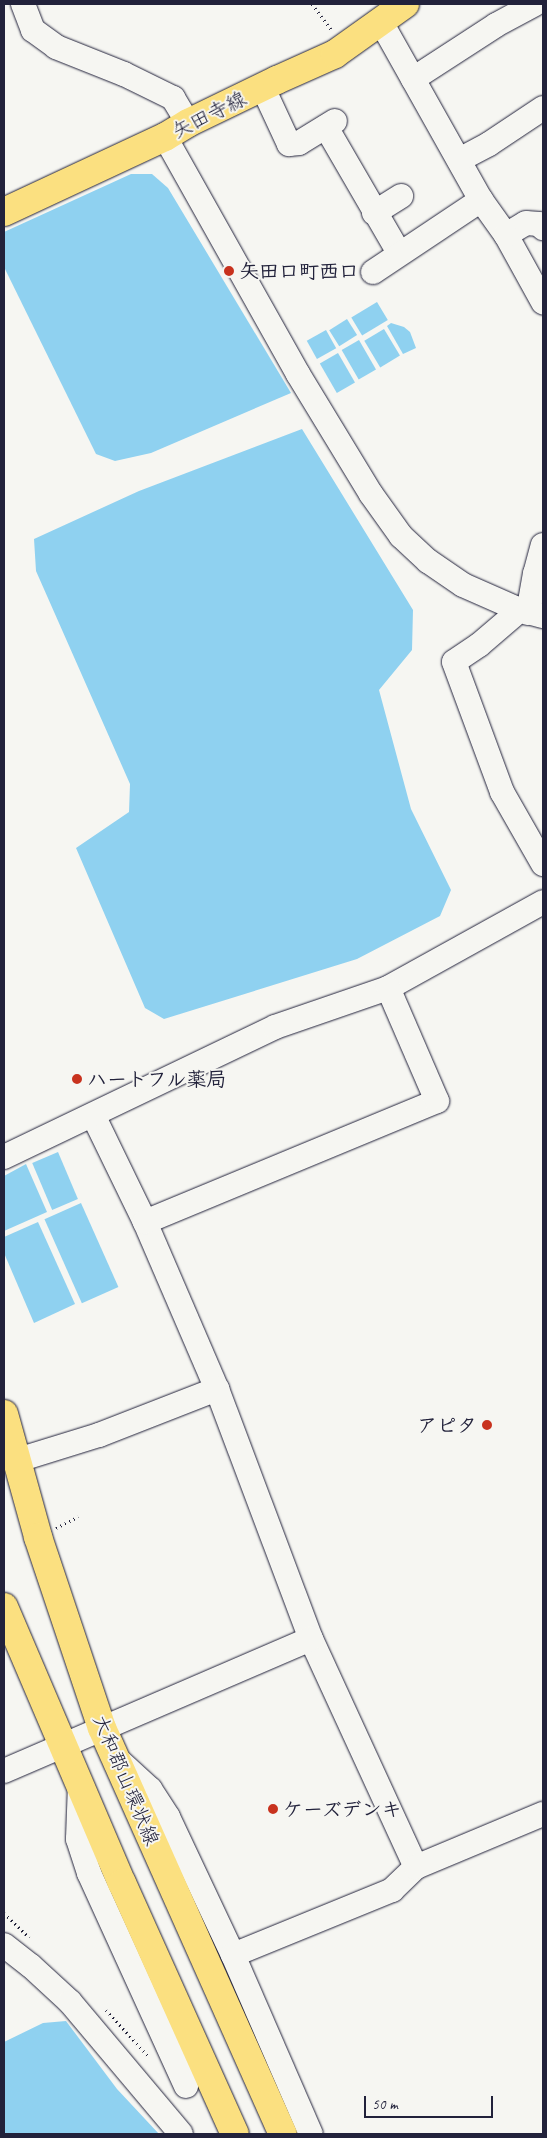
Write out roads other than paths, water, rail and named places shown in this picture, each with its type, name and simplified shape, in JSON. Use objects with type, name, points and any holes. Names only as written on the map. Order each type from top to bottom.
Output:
[{"type":"main road","name":"矢田寺線","points":[[4,212],[165,137],[188,123],[335,54],[406,4]]},
{"type":"main road","name":"大和郡山環状線","points":[[4,1414],[38,1537],[102,1728],[283,2134]]},
{"type":"main road","points":[[4,1607],[235,2134]]},
{"type":"street","points":[[22,4],[34,30],[56,47],[124,74],[173,98],[188,123]]},
{"type":"street","points":[[413,79],[496,25],[536,4],[543,15]]},
{"type":"street","points":[[381,22],[481,200],[506,235],[543,302]]},
{"type":"street","points":[[263,88],[289,144],[300,143],[330,124],[374,213],[399,253]]},
{"type":"street","points":[[459,160],[489,144],[543,109]]},
{"type":"street","points":[[165,137],[298,374],[371,494],[401,536],[428,561],[463,585],[531,613]]},
{"type":"street","points":[[374,213],[401,196]]},
{"type":"street","points":[[373,272],[481,200]]},
{"type":"street","points":[[506,235],[526,224],[539,224],[543,228]]},
{"type":"street","points":[[531,613],[535,574],[543,545]]},
{"type":"street","points":[[531,613],[454,662],[502,792],[543,864]]},
{"type":"street","points":[[4,1157],[275,1026],[388,988],[543,902]]},
{"type":"street","points":[[145,1222],[437,1101],[388,988]]},
{"type":"street","points":[[93,1115],[145,1222],[217,1389],[311,1639],[416,1867]]},
{"type":"street","points":[[18,1460],[99,1435],[217,1389]]},
{"type":"street","points":[[4,1771],[311,1639]]},
{"type":"street","points":[[115,1758],[150,1789],[168,1817],[233,1955],[311,2134]]},
{"type":"street","points":[[80,1784],[78,1839],[89,1873],[186,2086]]},
{"type":"street","points":[[233,1955],[392,1890],[416,1867],[543,1814]]},
{"type":"street","points":[[4,1945],[31,1966],[70,2002],[181,2134]]},
{"type":"water","points":[[131,174],[152,174],[168,188],[291,393],[151,453],[115,461],[96,454],[4,267],[4,232]]},
{"type":"water","points":[[377,302],[388,320],[362,335],[351,317]]},
{"type":"water","points":[[347,319],[357,335],[339,346],[329,330]]},
{"type":"water","points":[[391,323],[404,327],[410,332],[416,348],[403,354],[387,326]]},
{"type":"water","points":[[384,329],[400,356],[380,367],[364,341]]},
{"type":"water","points":[[326,330],[336,348],[317,359],[307,341]]},
{"type":"water","points":[[359,340],[376,369],[359,379],[342,350]]},
{"type":"water","points":[[338,353],[355,382],[337,393],[320,364]]},
{"type":"water","points":[[302,429],[413,610],[412,650],[379,690],[411,809],[451,890],[440,916],[357,959],[164,1019],[145,1008],[76,848],[129,812],[130,784],[36,571],[34,539],[139,491]]},
{"type":"water","points":[[58,1152],[78,1199],[52,1210],[32,1163]]},
{"type":"water","points":[[26,1164],[47,1212],[4,1231],[4,1176]]},
{"type":"water","points":[[81,1203],[118,1287],[82,1303],[44,1219]]},
{"type":"water","points":[[38,1222],[75,1304],[34,1323],[4,1253],[4,1237]]},
{"type":"water","points":[[66,2021],[117,2089],[159,2134],[4,2134],[4,2042],[43,2023]]},
{"type":"place","name":"矢田口町西口","points":[[229,271]]},
{"type":"place","name":"ハートフル薬局","points":[[77,1079]]},
{"type":"place","name":"アピタ","points":[[487,1425]]},
{"type":"place","name":"ケーズデンキ","points":[[273,1809]]}]
